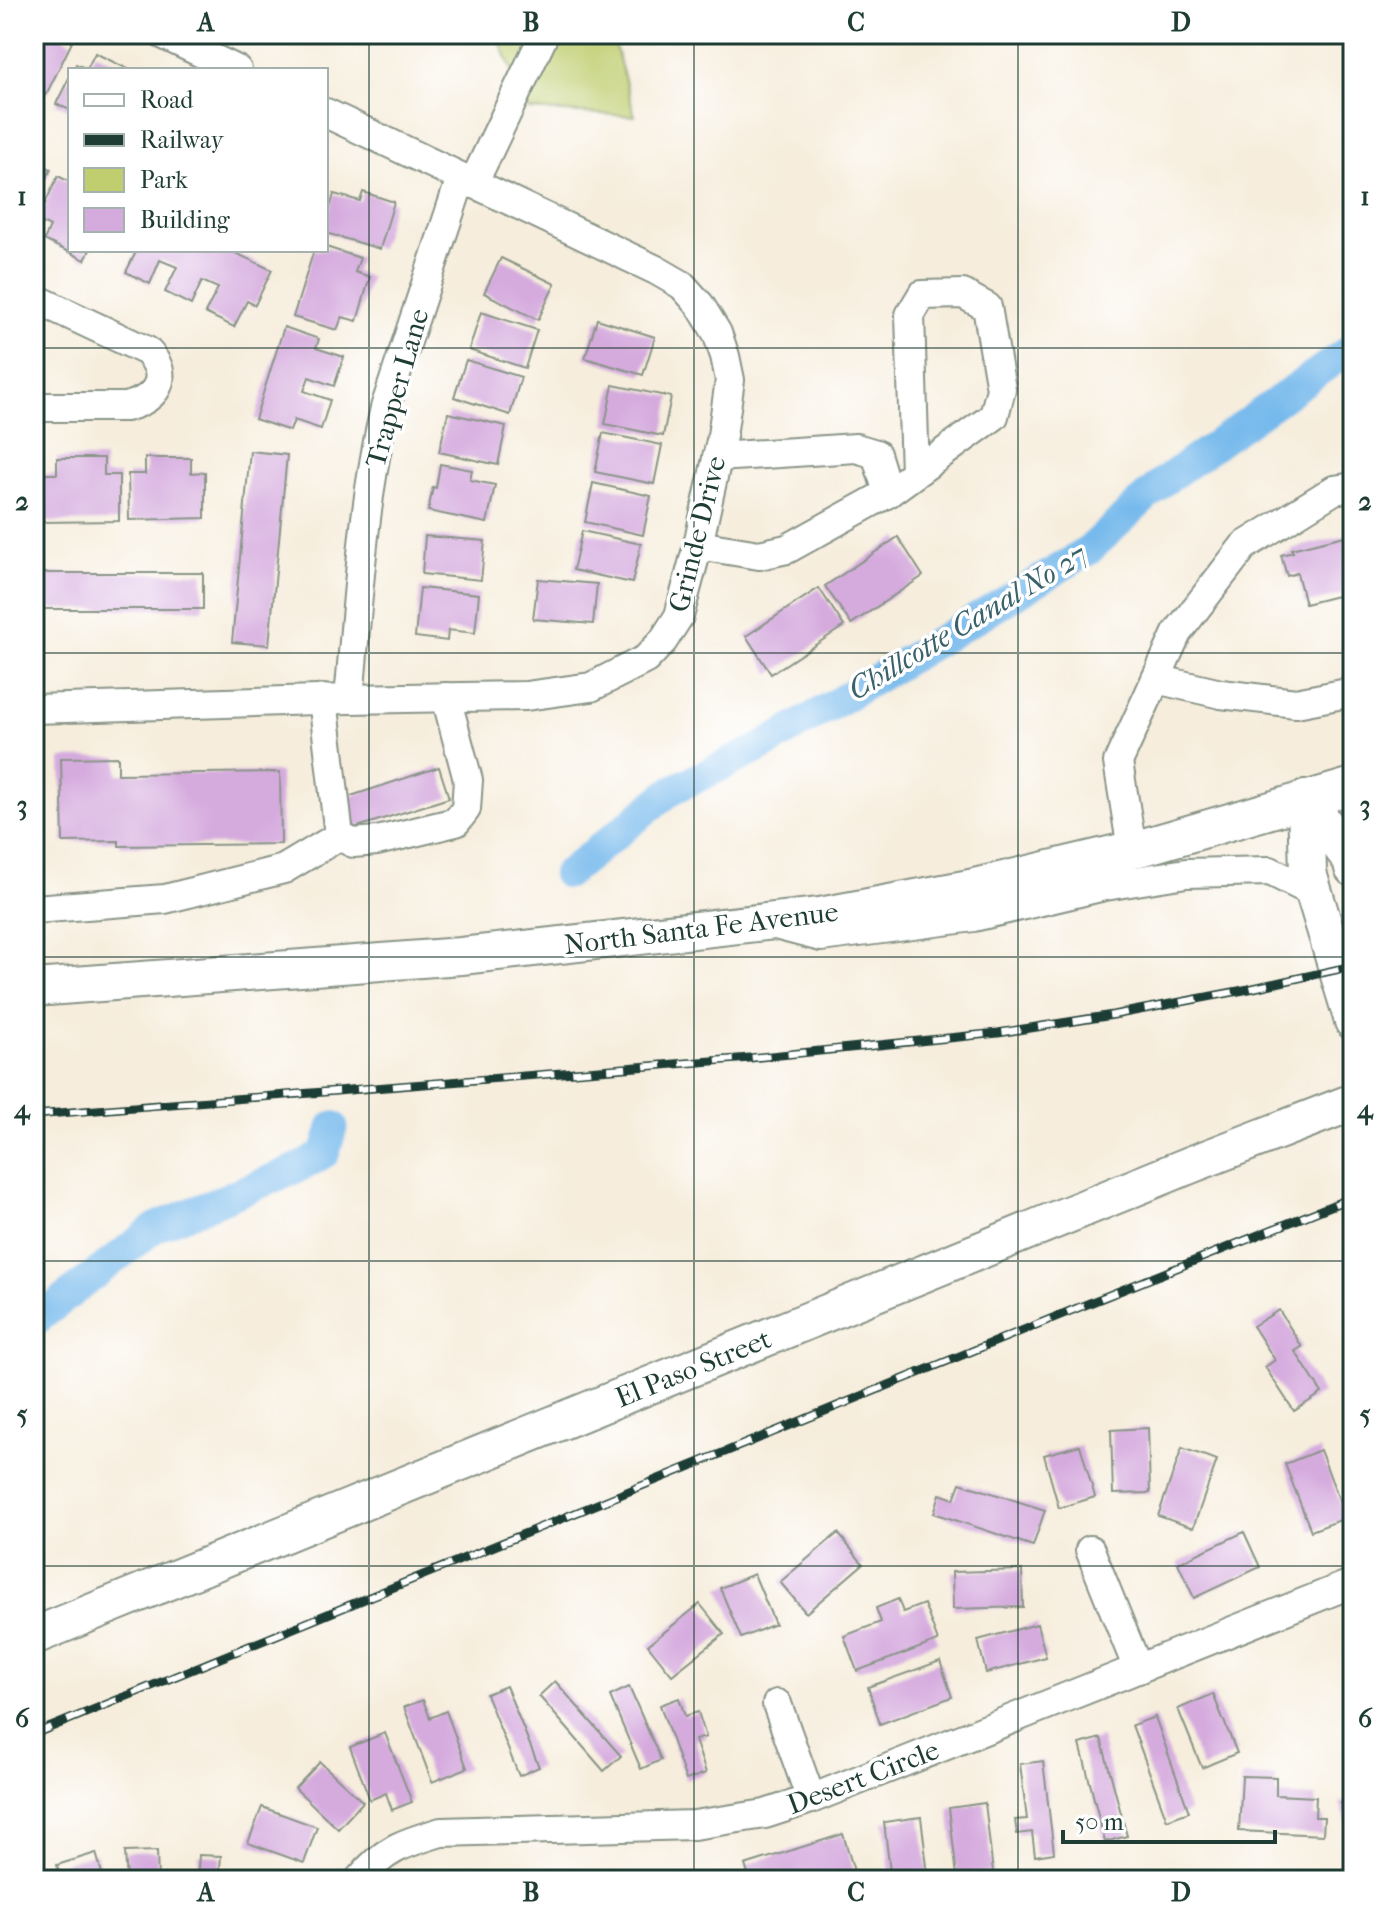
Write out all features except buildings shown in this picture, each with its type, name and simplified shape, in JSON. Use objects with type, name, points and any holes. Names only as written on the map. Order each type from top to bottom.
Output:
[{"type":"main road","name":"North Santa Fe Avenue","points":[[34,988],[461,956],[820,916],[957,891],[1132,850],[1353,786]]},
{"type":"main road","points":[[1306,799],[1351,860],[1353,868]]},
{"type":"main road","points":[[1306,799],[1308,873],[1353,1021]]},
{"type":"main road","name":"El Paso Street","points":[[34,1636],[1190,1165],[1353,1102]]},
{"type":"street","points":[[162,34],[233,68]]},
{"type":"street","name":"Trapper Lane","points":[[339,836],[336,699],[385,408],[467,181],[542,39],[541,34]]},
{"type":"street","name":"Grinde Drive","points":[[34,709],[526,696],[591,687],[646,659],[663,641],[679,616],[698,545],[730,380],[717,333],[700,305],[682,285],[656,270],[328,114]]},
{"type":"street","points":[[698,545],[759,555],[787,549],[888,493],[994,416],[1001,389],[987,307],[963,294],[922,295],[910,315],[915,473]]},
{"type":"street","points":[[34,298],[147,351],[159,367],[160,378],[150,397],[126,407],[34,407]]},
{"type":"street","points":[[717,457],[856,448],[876,454],[888,493]]},
{"type":"street","points":[[1132,850],[1118,762],[1177,633],[1244,546],[1334,490],[1353,487]]},
{"type":"street","points":[[1156,679],[1221,694],[1296,703],[1353,692]]},
{"type":"street","points":[[34,909],[165,899],[284,869],[339,836],[353,843],[377,841],[456,822],[466,809],[468,780],[446,697]]},
{"type":"street","points":[[767,923],[821,937],[974,917],[1105,886],[1186,873],[1270,871],[1314,893]]},
{"type":"street","points":[[1090,1550],[1138,1669]]},
{"type":"street","name":"Desert Circle","points":[[359,1880],[374,1862],[406,1842],[441,1832],[694,1825],[765,1814],[811,1799],[1353,1583]]},
{"type":"street","points":[[777,1704],[811,1799]]},
{"type":"green space","points":[[497,34],[612,34],[635,116],[528,110]]},
{"type":"waterway","name":"Chillcotte Canal No 27","points":[[567,874],[672,790],[764,746],[1088,551],[1160,484],[1353,347]]},
{"type":"waterway","name":"Chillcotte Canal No 27","points":[[34,1322],[156,1227],[305,1165],[325,1153],[333,1126]]},
{"type":"railway","points":[[34,1115],[750,1058],[998,1033],[1113,1015],[1353,966]]},
{"type":"railway","points":[[34,1734],[1353,1197]]}]
